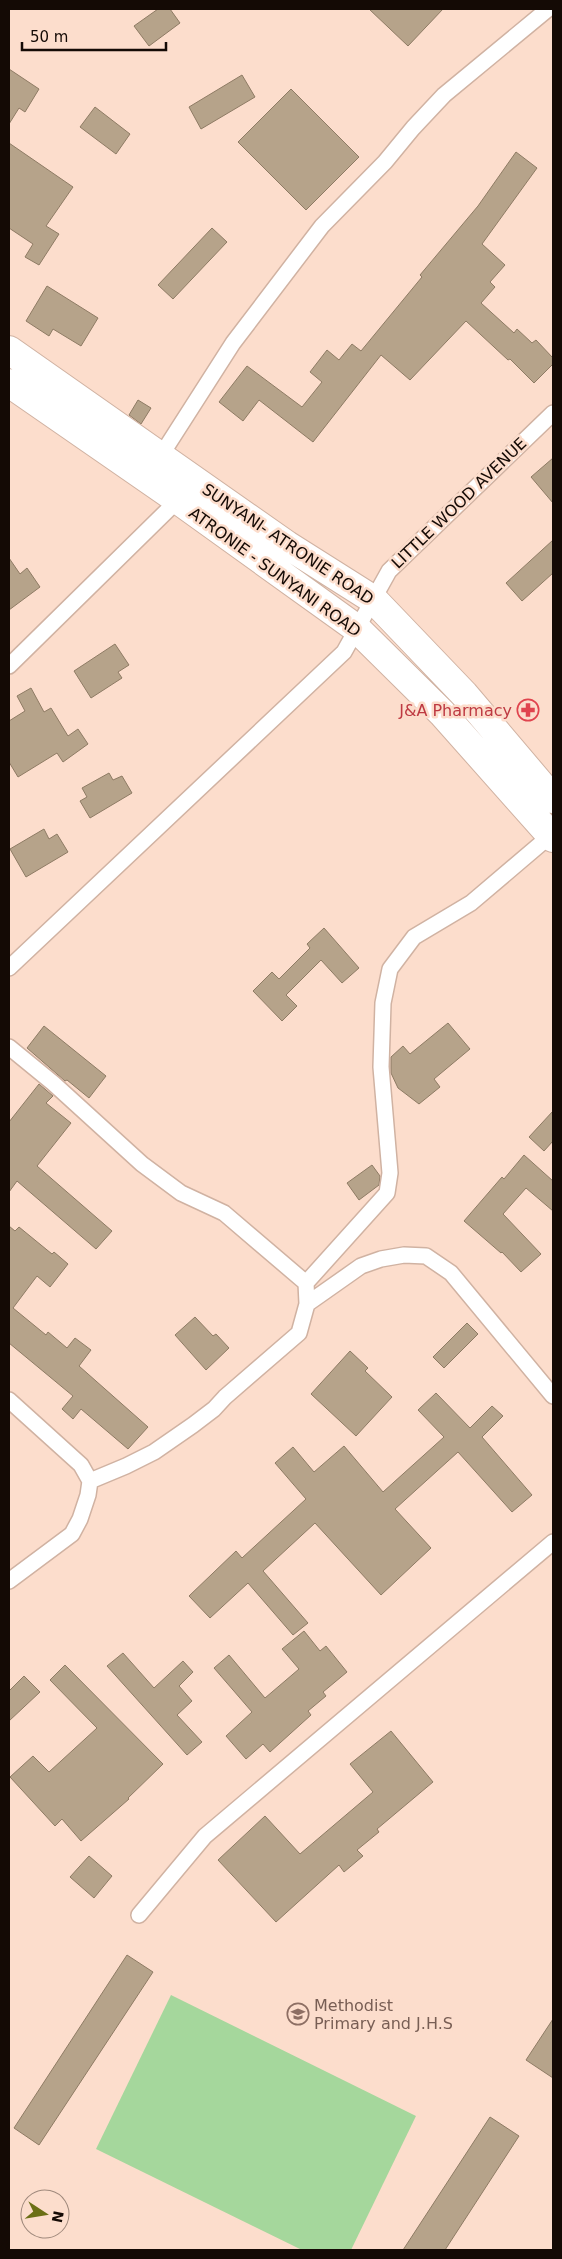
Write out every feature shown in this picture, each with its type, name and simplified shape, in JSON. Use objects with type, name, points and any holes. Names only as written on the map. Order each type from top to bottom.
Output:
[{"type":"highway","name":"SUNYANI- ATRONIE ROAD","points":[[9,350],[287,545],[374,600],[464,694],[553,799]]},
{"type":"highway","name":"ATRONIE - SUNYANI ROAD","points":[[9,383],[178,500],[356,628],[442,713],[552,837]]},
{"type":"street","points":[[160,457],[233,343],[322,226],[386,162],[413,128],[444,95],[548,9]]},
{"type":"street","name":"LITTLE WOOD AVENUE","points":[[9,968],[344,652],[389,571],[553,413]]},
{"type":"street","points":[[9,666],[178,500]]},
{"type":"street","points":[[90,1481],[154,1452],[214,1409],[225,1397],[299,1333],[307,1304],[306,1282],[387,1193],[390,1173],[380,1067],[383,1003],[390,969],[414,937],[471,904],[552,837]]},
{"type":"street","points":[[9,1047],[53,1083],[142,1164],[181,1194],[224,1213],[306,1282]]},
{"type":"street","points":[[307,1304],[361,1266],[381,1259],[404,1255],[426,1256],[451,1274],[553,1396]]},
{"type":"street","points":[[9,1400],[82,1465],[90,1481],[88,1495],[80,1519],[72,1534],[9,1581]]},
{"type":"street","points":[[139,1915],[206,1836],[553,1542]]},
{"type":"green space","points":[[171,1995],[416,2116],[351,2250],[302,2250],[96,2149]]},
{"type":"building","points":[[158,9],[170,9],[180,23],[149,46],[134,26]]},
{"type":"building","points":[[369,9],[443,9],[408,46]]},
{"type":"building","points":[[9,69],[39,89],[25,112],[19,108],[9,124]]},
{"type":"building","points":[[242,75],[255,97],[201,129],[189,107]]},
{"type":"building","points":[[291,89],[359,157],[306,210],[238,142]]},
{"type":"building","points":[[95,107],[130,134],[116,154],[80,127]]},
{"type":"building","points":[[9,143],[73,187],[46,226],[59,234],[39,265],[25,257],[33,244],[9,228]]},
{"type":"building","points":[[516,152],[537,168],[482,244],[505,265],[490,282],[495,287],[481,303],[514,333],[517,329],[532,343],[536,340],[553,358],[553,364],[534,383],[510,359],[508,360],[466,321],[410,380],[381,355],[313,442],[259,400],[243,421],[219,402],[247,366],[302,407],[322,382],[310,372],[327,350],[339,360],[352,344],[361,351],[422,277],[420,275],[478,206]]},
{"type":"building","points":[[212,228],[227,242],[173,299],[158,285]]},
{"type":"building","points":[[47,286],[98,318],[81,346],[53,329],[49,336],[26,321]]},
{"type":"building","points":[[138,400],[151,408],[141,424],[129,415]]},
{"type":"building","points":[[553,458],[553,503],[531,477]]},
{"type":"building","points":[[553,540],[553,573],[522,601],[506,583]]},
{"type":"building","points":[[9,558],[20,574],[27,568],[40,587],[9,610]]},
{"type":"building","points":[[115,644],[129,665],[118,672],[122,678],[91,698],[74,671]]},
{"type":"building","points":[[31,688],[44,712],[51,708],[68,736],[78,729],[88,744],[63,762],[57,753],[18,777],[9,762],[9,721],[25,711],[17,696]]},
{"type":"building","points":[[109,773],[113,780],[122,776],[132,793],[90,818],[80,801],[87,797],[82,788]]},
{"type":"building","points":[[44,829],[49,839],[57,834],[68,852],[26,877],[10,849]]},
{"type":"building","points":[[324,928],[359,968],[342,983],[321,960],[286,995],[297,1006],[282,1021],[253,991],[272,972],[279,979],[310,948],[307,944]]},
{"type":"building","points":[[448,1023],[470,1049],[434,1079],[440,1087],[419,1104],[398,1088],[391,1073],[391,1057],[403,1046],[410,1054]]},
{"type":"building","points":[[44,1026],[106,1076],[89,1098],[67,1080],[65,1081],[27,1048]]},
{"type":"building","points":[[39,1084],[53,1096],[46,1103],[71,1123],[37,1166],[112,1231],[96,1249],[17,1181],[9,1192],[9,1122]]},
{"type":"building","points":[[553,1111],[553,1141],[544,1151],[529,1137]]},
{"type":"building","points":[[524,1155],[553,1181],[553,1211],[526,1188],[503,1214],[541,1254],[521,1272],[502,1252],[464,1221]]},
{"type":"building","points":[[372,1165],[380,1176],[379,1185],[359,1200],[347,1183]]},
{"type":"building","points":[[9,1226],[15,1231],[19,1227],[52,1254],[54,1252],[68,1264],[50,1287],[37,1276],[13,1308],[46,1335],[48,1332],[67,1348],[75,1338],[91,1350],[79,1366],[148,1427],[128,1449],[81,1409],[73,1419],[62,1409],[73,1396],[9,1343]]},
{"type":"building","points":[[195,1317],[213,1336],[216,1334],[229,1348],[206,1370],[175,1335]]},
{"type":"building","points":[[467,1323],[478,1334],[444,1368],[433,1357]]},
{"type":"building","points":[[350,1351],[368,1368],[365,1371],[392,1397],[356,1436],[311,1394]]},
{"type":"building","points":[[436,1393],[470,1428],[492,1406],[503,1416],[482,1437],[532,1495],[512,1512],[458,1452],[395,1509],[431,1548],[381,1595],[315,1523],[263,1571],[308,1623],[293,1635],[248,1583],[210,1618],[189,1596],[236,1551],[242,1558],[306,1499],[275,1463],[293,1447],[314,1472],[344,1446],[383,1492],[444,1437],[418,1410]]},
{"type":"building","points":[[304,1631],[320,1651],[326,1646],[347,1672],[323,1692],[326,1696],[308,1711],[311,1715],[270,1752],[263,1744],[246,1759],[226,1736],[252,1712],[214,1668],[229,1655],[265,1698],[299,1669],[282,1649]]},
{"type":"building","points":[[123,1653],[154,1688],[183,1661],[193,1672],[179,1686],[192,1701],[177,1715],[202,1742],[187,1755],[107,1666]]},
{"type":"building","points":[[65,1665],[163,1764],[129,1799],[81,1841],[62,1819],[55,1826],[10,1777],[33,1756],[49,1772],[97,1728],[50,1680]]},
{"type":"building","points":[[24,1676],[40,1692],[9,1721],[9,1691]]},
{"type":"building","points":[[391,1731],[433,1782],[377,1829],[379,1832],[357,1850],[363,1856],[344,1872],[339,1865],[276,1922],[218,1860],[265,1816],[300,1854],[373,1792],[350,1764]]},
{"type":"building","points":[[89,1856],[112,1876],[94,1898],[70,1877]]},
{"type":"building","points":[[127,1955],[153,1972],[39,2145],[14,2128]]},
{"type":"building","points":[[553,2019],[553,2078],[526,2060]]},
{"type":"building","points":[[490,2117],[519,2136],[445,2250],[403,2250]]},
{"type":"place","name":"J&A Pharmacy","points":[[528,710]]},
{"type":"place","name":"Methodist Primary and J.H.S","points":[[298,2014]]}]
